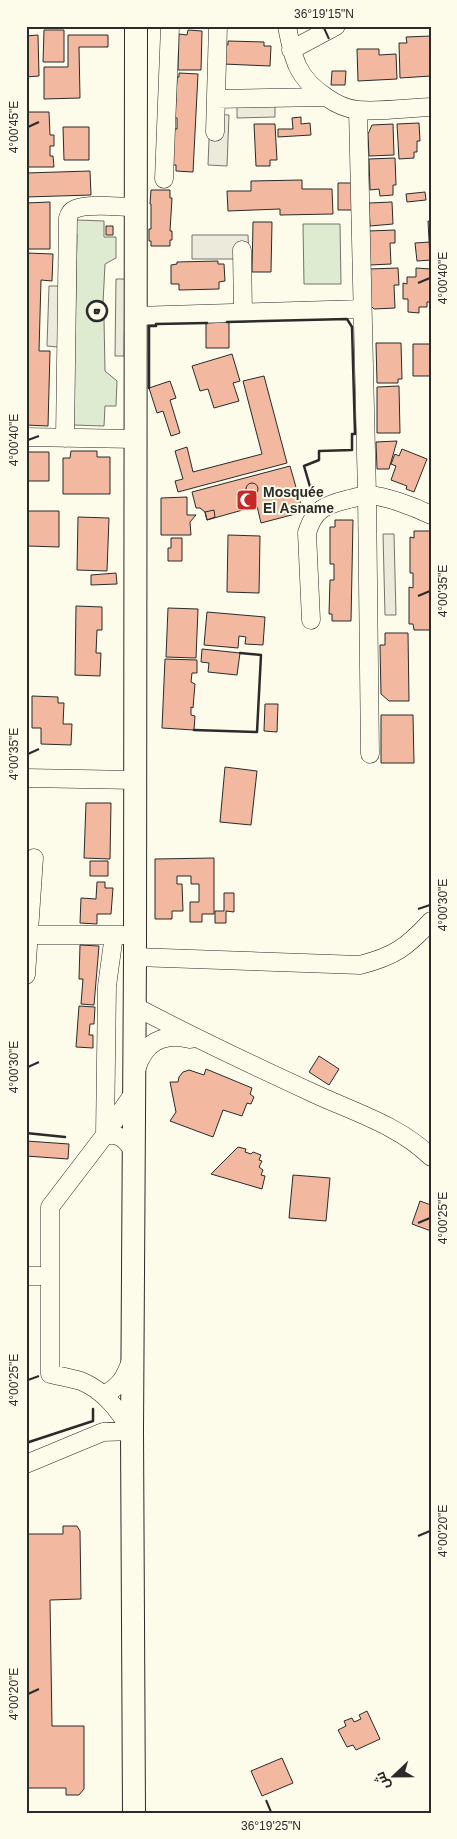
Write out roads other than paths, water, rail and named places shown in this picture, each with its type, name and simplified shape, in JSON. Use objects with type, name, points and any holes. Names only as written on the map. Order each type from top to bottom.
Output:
[{"type":"main road","points":[[134,1813],[132,1358],[134,1006],[128,943],[134,780],[136,26]]},
{"type":"street","points":[[164,179],[170,26]]},
{"type":"street","points":[[215,132],[218,26]]},
{"type":"street","points":[[288,26],[291,50],[299,70],[309,86],[338,105],[358,110],[431,107]]},
{"type":"street","points":[[291,50],[336,26]]},
{"type":"street","points":[[216,99],[325,97]]},
{"type":"street","points":[[358,110],[367,495],[370,754]]},
{"type":"street","points":[[65,438],[68,218],[70,212],[76,208],[88,206],[135,207]]},
{"type":"street","points":[[242,250],[243,313]]},
{"type":"street","points":[[135,316],[362,309]]},
{"type":"street","points":[[26,437],[135,440]]},
{"type":"street","points":[[311,620],[307,533],[311,521],[318,511],[330,504],[367,495],[413,506],[431,515]]},
{"type":"street","points":[[26,778],[134,780]]},
{"type":"street","points":[[26,975],[34,858]]},
{"type":"street","points":[[29,936],[360,964],[394,954],[412,942],[431,921]]},
{"type":"street","points":[[105,1135],[106,986],[128,943]]},
{"type":"street","points":[[134,1006],[207,1044],[385,1125],[420,1147],[431,1157]]},
{"type":"street","points":[[132,1431],[117,1409],[104,1395],[81,1382],[50,1374],[50,1207],[105,1135],[133,1086],[142,1056],[155,1040],[170,1036],[207,1044]]},
{"type":"street","points":[[105,1135],[116,1134],[124,1138],[133,1150]]},
{"type":"street","points":[[26,1276],[50,1276]]},
{"type":"street","points":[[104,1395],[117,1388],[132,1358]]},
{"type":"street","points":[[26,1464],[103,1432],[132,1431]]},
{"type":"place","name":"Mosquée El Asname","points":[[247,500]]}]
